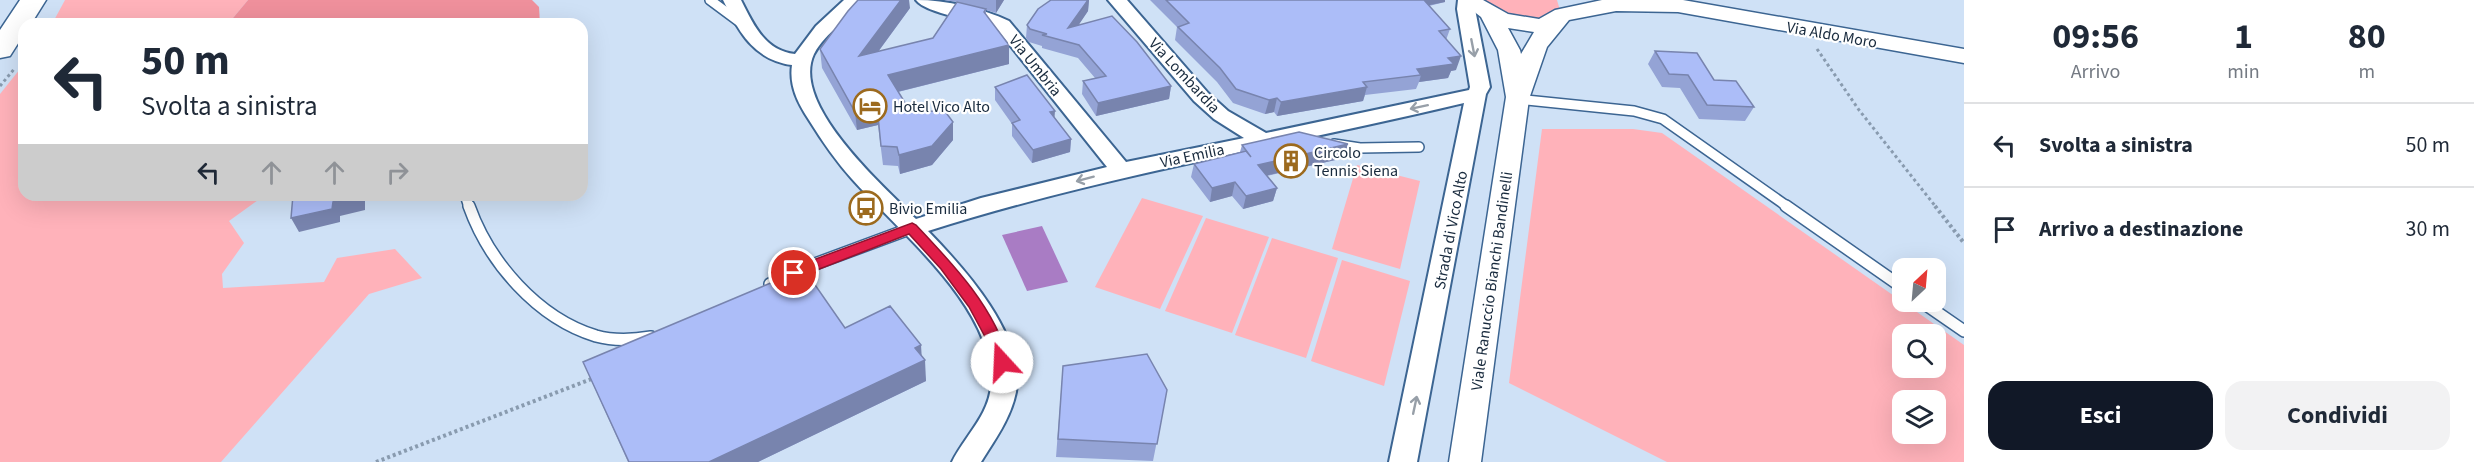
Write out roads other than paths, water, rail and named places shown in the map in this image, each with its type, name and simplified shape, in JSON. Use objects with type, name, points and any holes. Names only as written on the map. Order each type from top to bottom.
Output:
[{"type":"main road","points":[[21,18],[33,0]]},
{"type":"main road","points":[[0,50],[18,23]]},
{"type":"street","points":[[732,0],[744,25],[757,44],[782,60],[802,61]]},
{"type":"street","points":[[855,0],[818,37],[802,61],[802,87],[808,103],[822,126],[859,173],[946,265],[987,324],[1000,355],[1004,382],[1001,397],[966,462]]},
{"type":"street","name":"Via Umbria","points":[[925,0],[1003,25],[1121,170]]},
{"type":"street","name":"Via Lombardia","points":[[1117,0],[1201,97],[1221,115],[1262,140]]},
{"type":"street","name":"Strada di Vico Alto","points":[[1403,462],[1476,94],[1480,90],[1466,9],[1469,0],[1491,16],[1525,25],[1540,25],[1560,12]]},
{"type":"street","name":"Via Aldo Moro","points":[[1653,0],[1803,29],[1964,56]]},
{"type":"street","name":"Via Aldo Moro","points":[[1560,12],[1622,3],[1700,10]]},
{"type":"street","name":"Viale Ranuccio Bianchi Bandinelli","points":[[1465,462],[1517,99],[1537,43],[1560,12]]},
{"type":"street","name":"Viale Ranuccio Bianchi Bandinelli","points":[[1491,16],[1509,51],[1517,99]]},
{"type":"street","name":"Via Emilia","points":[[912,228],[982,206],[1121,170],[1476,94]]},
{"type":"lane","points":[[710,0],[744,25]]},
{"type":"lane","points":[[1517,99],[1634,111],[1663,119],[1892,280]]},
{"type":"lane","points":[[1290,135],[1360,148],[1419,147]]},
{"type":"lane","points":[[467,201],[485,244],[498,263],[529,294],[564,322],[596,336],[616,340],[635,340],[664,332]]},
{"type":"lane","points":[[761,288],[815,264],[912,228]]},
{"type":"lane","points":[[1936,312],[1964,331]]},
{"type":"place","name":"Hotel Vico Alto","points":[[870,106]]},
{"type":"place","name":"Circolo Tennis Siena","points":[[1291,161]]},
{"type":"place","name":"Bivio Emilia","points":[[866,208]]}]
